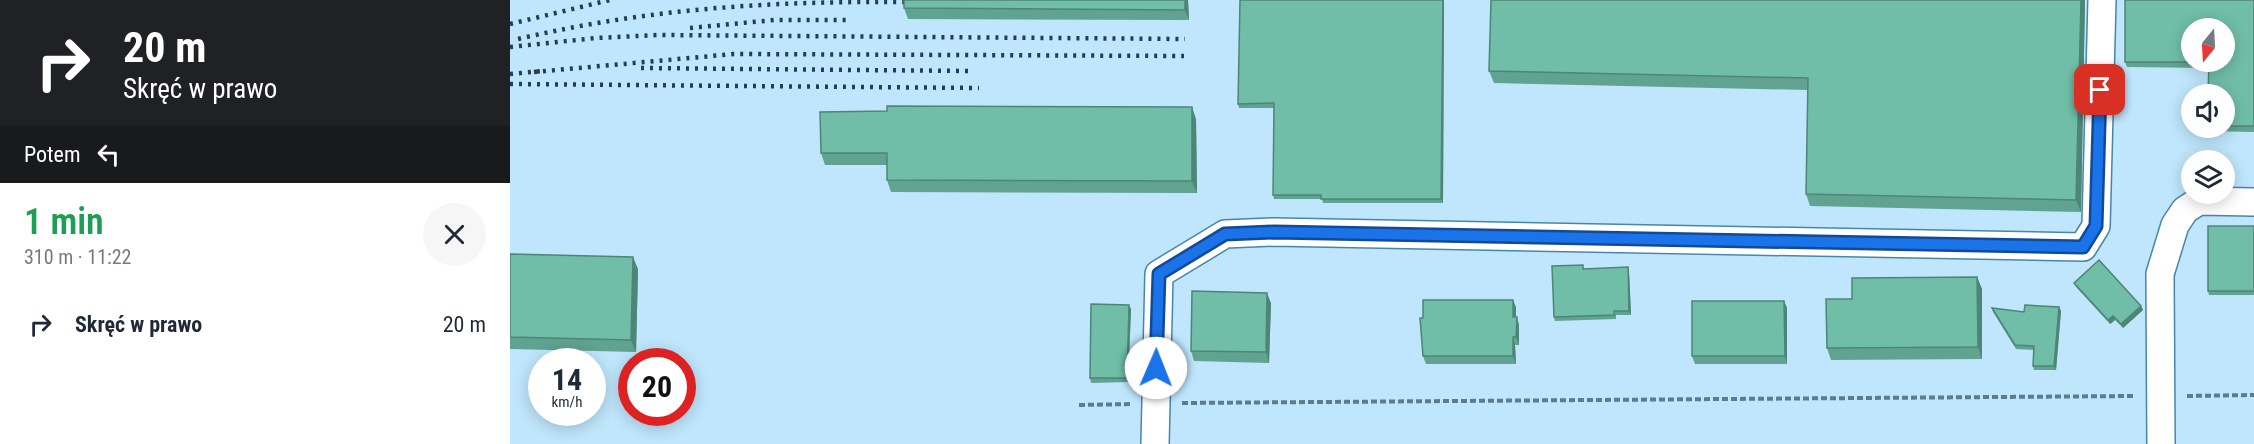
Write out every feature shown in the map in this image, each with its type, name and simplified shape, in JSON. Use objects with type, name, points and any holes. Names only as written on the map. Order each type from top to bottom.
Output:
[{"type":"lane","points":[[1155,444],[1159,274],[1225,234],[1274,232],[2083,247],[2096,226],[2102,0]]},
{"type":"lane","points":[[2161,444],[2160,274],[2175,225],[2185,210],[2199,201],[2254,202]]},
{"type":"path","points":[[1079,405],[2254,396]]},
{"type":"building","points":[[904,0],[1185,0],[1185,10],[904,8]]},
{"type":"building","points":[[1240,0],[1443,0],[1441,199],[1321,199],[1321,195],[1273,195],[1274,103],[1238,104]]},
{"type":"building","points":[[1491,0],[2081,0],[2076,200],[1806,194],[1808,78],[1489,71]]},
{"type":"building","points":[[2125,0],[2254,0],[2254,126],[2235,126],[2235,84],[2208,84],[2209,72],[2235,72],[2235,18],[2181,18],[2181,62],[2125,62]]},
{"type":"building","points":[[887,106],[1192,107],[1192,181],[887,180],[887,153],[821,153],[820,112],[887,111]]},
{"type":"building","points":[[2208,226],[2254,226],[2254,291],[2208,291]]},
{"type":"building","points":[[510,254],[633,257],[631,340],[510,337]]},
{"type":"building","points":[[2099,260],[2141,306],[2121,324],[2113,316],[2108,320],[2074,283]]},
{"type":"building","points":[[1583,265],[1583,269],[1628,267],[1629,311],[1614,311],[1614,315],[1554,317],[1552,266]]},
{"type":"building","points":[[1977,277],[1978,347],[1827,348],[1826,299],[1852,299],[1852,278]]},
{"type":"building","points":[[1192,291],[1267,293],[1266,352],[1191,351]]},
{"type":"building","points":[[1423,300],[1513,300],[1513,317],[1517,317],[1516,337],[1513,337],[1513,356],[1423,356],[1420,318],[1423,318]]},
{"type":"building","points":[[1692,301],[1784,301],[1785,356],[1692,356]]},
{"type":"building","points":[[1091,304],[1129,305],[1127,378],[1090,378]]},
{"type":"building","points":[[2025,305],[2059,307],[2054,366],[2033,366],[2034,346],[2015,345],[1992,308],[2024,312]]},
{"type":"railway","points":[[510,24],[610,0]]},
{"type":"railway","points":[[518,39],[616,20],[712,8],[808,3],[908,2]]},
{"type":"railway","points":[[690,28],[774,20],[851,20]]},
{"type":"railway","points":[[510,47],[596,38],[659,35],[1185,39]]},
{"type":"railway","points":[[534,72],[734,54],[1184,56]]},
{"type":"railway","points":[[641,68],[971,71]]},
{"type":"railway","points":[[510,74],[542,71]]},
{"type":"railway","points":[[510,84],[979,88]]},
{"type":"route","points":[[1156,368],[1159,274],[1225,234],[1274,232],[2083,247],[2096,226],[2100,90]]}]
